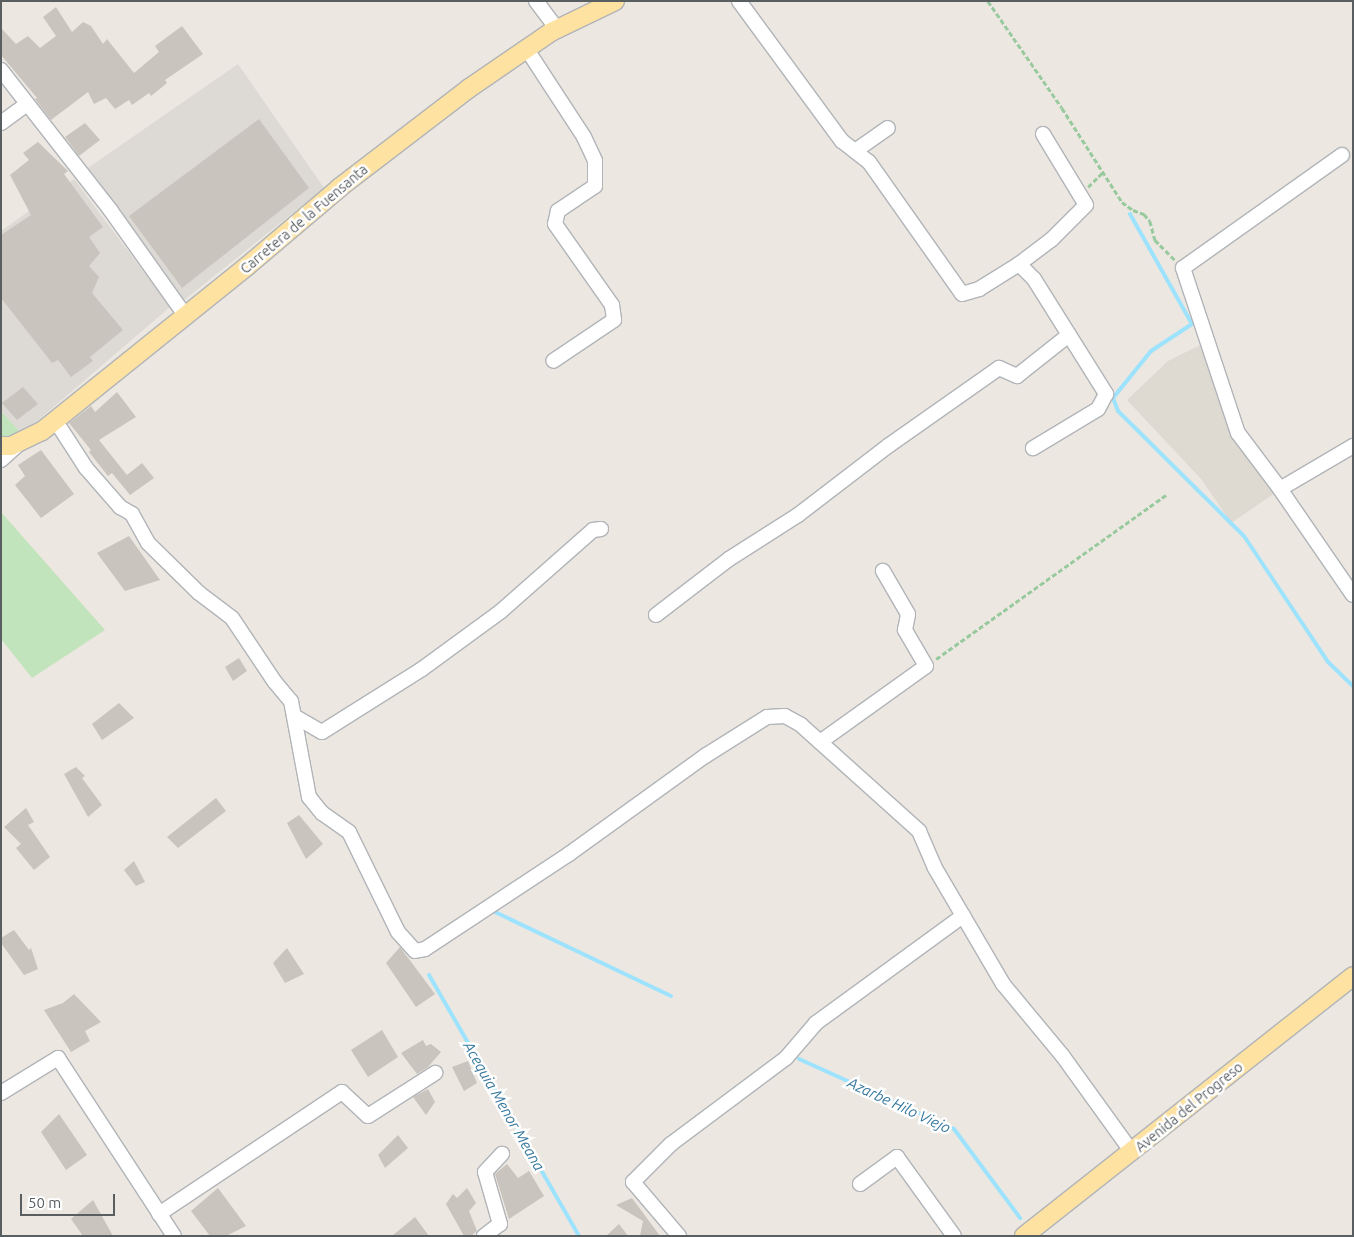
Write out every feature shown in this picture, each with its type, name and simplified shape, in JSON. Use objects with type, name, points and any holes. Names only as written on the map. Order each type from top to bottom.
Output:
[{"type":"main road","name":"Carretera de la Fuensanta","points":[[1,446],[11,446],[42,431],[185,316],[339,188],[468,89],[526,48],[557,29],[615,1]]},
{"type":"main road","name":"Avenida del Progreso","points":[[1024,1236],[1353,976]]},
{"type":"street","points":[[536,1],[557,29]]},
{"type":"street","points":[[739,1],[842,141],[869,162],[962,294],[979,289],[1019,264],[1051,240],[1086,205],[1044,134]]},
{"type":"street","points":[[526,48],[584,137],[595,161],[595,186],[558,211],[555,224],[612,305],[614,320],[553,361]]},
{"type":"street","points":[[1,70],[111,212],[185,316]]},
{"type":"street","points":[[1,123],[27,104]]},
{"type":"street","points":[[855,151],[888,128]]},
{"type":"street","points":[[1342,155],[1184,268],[1238,433],[1280,489],[1353,596]]},
{"type":"street","points":[[1019,264],[1034,279],[1106,394],[1098,409],[1033,448]]},
{"type":"street","points":[[656,615],[729,559],[798,515],[888,446],[998,368],[1017,376],[1069,335]]},
{"type":"street","points":[[55,420],[86,468],[120,507],[132,514],[148,543],[199,593],[232,618],[274,682],[291,701],[309,797],[322,813],[349,832],[398,932],[415,951],[425,949],[569,854],[705,756],[767,717],[786,716],[801,725],[919,831],[935,868],[1003,984],[1062,1055],[1132,1152]]},
{"type":"street","points":[[1,460],[22,441]]},
{"type":"street","points":[[1280,489],[1353,446]]},
{"type":"street","points":[[294,716],[322,732],[422,669],[500,612],[593,530],[601,529]]},
{"type":"street","points":[[820,742],[926,666],[905,630],[908,614],[883,571]]},
{"type":"street","points":[[679,1236],[633,1182],[671,1144],[786,1058],[816,1022],[963,916]]},
{"type":"street","points":[[1,1093],[58,1058],[174,1236]]},
{"type":"street","points":[[159,1214],[342,1092],[368,1116],[435,1073]]},
{"type":"street","points":[[484,1236],[500,1224],[485,1172],[502,1154]]},
{"type":"street","points":[[860,1184],[898,1157],[954,1236]]},
{"type":"path","points":[[988,1],[1062,108],[1122,202],[1133,210],[1144,214],[1150,222],[1155,240],[1184,268]]},
{"type":"path","points":[[1081,195],[1103,173]]},
{"type":"path","points":[[926,666],[1167,494]]},
{"type":"shaded area","points":[[238,64],[324,188],[183,301],[85,170]]},
{"type":"shaded area","points":[[74,179],[170,307],[22,434],[1,411],[1,231]]},
{"type":"shaded area","points":[[1202,344],[1232,434],[1275,493],[1231,523],[1202,480],[1127,400],[1168,361]]},
{"type":"green space","points":[[1,411],[22,434],[1,437]]},
{"type":"green space","points":[[1,512],[105,630],[32,678],[1,639]]},
{"type":"building","points":[[56,7],[72,32],[83,22],[91,26],[103,44],[107,39],[134,73],[159,52],[155,46],[182,26],[203,54],[165,80],[167,83],[151,96],[149,93],[132,105],[129,100],[115,109],[106,98],[94,104],[88,92],[51,120],[35,99],[37,98],[1,55],[1,28],[16,44],[28,36],[40,48],[56,36],[43,17]]},
{"type":"building","points":[[259,119],[309,188],[182,288],[129,216]]},
{"type":"building","points":[[85,123],[100,140],[79,156],[65,137]]},
{"type":"building","points":[[38,142],[68,171],[64,174],[103,227],[89,237],[100,253],[89,266],[99,277],[92,293],[123,330],[90,357],[93,361],[71,377],[58,360],[52,363],[1,298],[1,235],[31,215],[10,175],[29,160],[23,153]]},
{"type":"building","points":[[23,387],[38,404],[17,420],[2,403]]},
{"type":"building","points":[[117,392],[136,417],[99,440],[127,475],[142,463],[154,478],[130,495],[112,473],[108,476],[89,452],[91,450],[69,423],[91,406],[95,412]]},
{"type":"building","points":[[41,450],[74,494],[41,518],[15,485],[25,476],[18,465]]},
{"type":"building","points":[[129,536],[160,580],[125,591],[97,553]]},
{"type":"building","points":[[239,658],[247,671],[233,681],[225,667]]},
{"type":"building","points":[[119,703],[134,718],[102,740],[92,724]]},
{"type":"building","points":[[76,767],[85,776],[82,778],[102,805],[88,817],[64,774]]},
{"type":"building","points":[[216,798],[226,811],[178,848],[167,837]]},
{"type":"building","points":[[26,808],[34,822],[28,825],[50,857],[34,870],[16,848],[21,844],[4,827]]},
{"type":"building","points":[[299,815],[323,844],[306,859],[287,823]]},
{"type":"building","points":[[134,861],[145,882],[136,886],[124,870]]},
{"type":"building","points":[[14,930],[29,950],[31,948],[38,969],[24,975],[1,943],[1,938]]},
{"type":"building","points":[[400,947],[435,994],[416,1007],[386,963]]},
{"type":"building","points":[[287,948],[304,974],[285,983],[273,963]]},
{"type":"building","points":[[74,994],[101,1022],[85,1031],[90,1041],[71,1052],[44,1010],[63,1003]]},
{"type":"building","points":[[382,1030],[398,1057],[368,1077],[351,1050]]},
{"type":"building","points":[[423,1040],[426,1046],[431,1044],[441,1052],[428,1067],[417,1074],[401,1053]]},
{"type":"building","points":[[468,1061],[477,1083],[464,1091],[452,1067]]},
{"type":"building","points":[[428,1089],[435,1102],[426,1115],[413,1097]]},
{"type":"building","points":[[59,1114],[87,1155],[66,1170],[41,1132]]},
{"type":"building","points":[[398,1135],[408,1148],[385,1168],[378,1155]]},
{"type":"building","points":[[507,1164],[518,1178],[529,1171],[544,1196],[509,1219],[495,1174]]},
{"type":"building","points":[[218,1188],[246,1226],[226,1236],[210,1236],[191,1211]]},
{"type":"building","points":[[467,1188],[476,1203],[469,1211],[477,1231],[471,1236],[464,1236],[446,1204],[453,1194],[457,1198]]},
{"type":"building","points":[[632,1198],[660,1236],[640,1236],[643,1221],[616,1205]]},
{"type":"building","points":[[93,1200],[113,1236],[83,1236],[71,1219]]},
{"type":"building","points":[[415,1217],[429,1236],[392,1236]]},
{"type":"building","points":[[619,1224],[628,1236],[606,1236]]},
{"type":"waterway","points":[[1130,214],[1192,324],[1151,351],[1113,398],[1118,411],[1244,536],[1328,662],[1353,686]]},
{"type":"waterway","name":"Azarbe Hilo Viejo","points":[[492,908],[495,912],[671,996]]},
{"type":"waterway","name":"Acequia Menor Meana","points":[[429,975],[579,1236]]},
{"type":"waterway","name":"Azarbe Hilo Viejo","points":[[799,1059],[954,1129],[1020,1218]]}]
